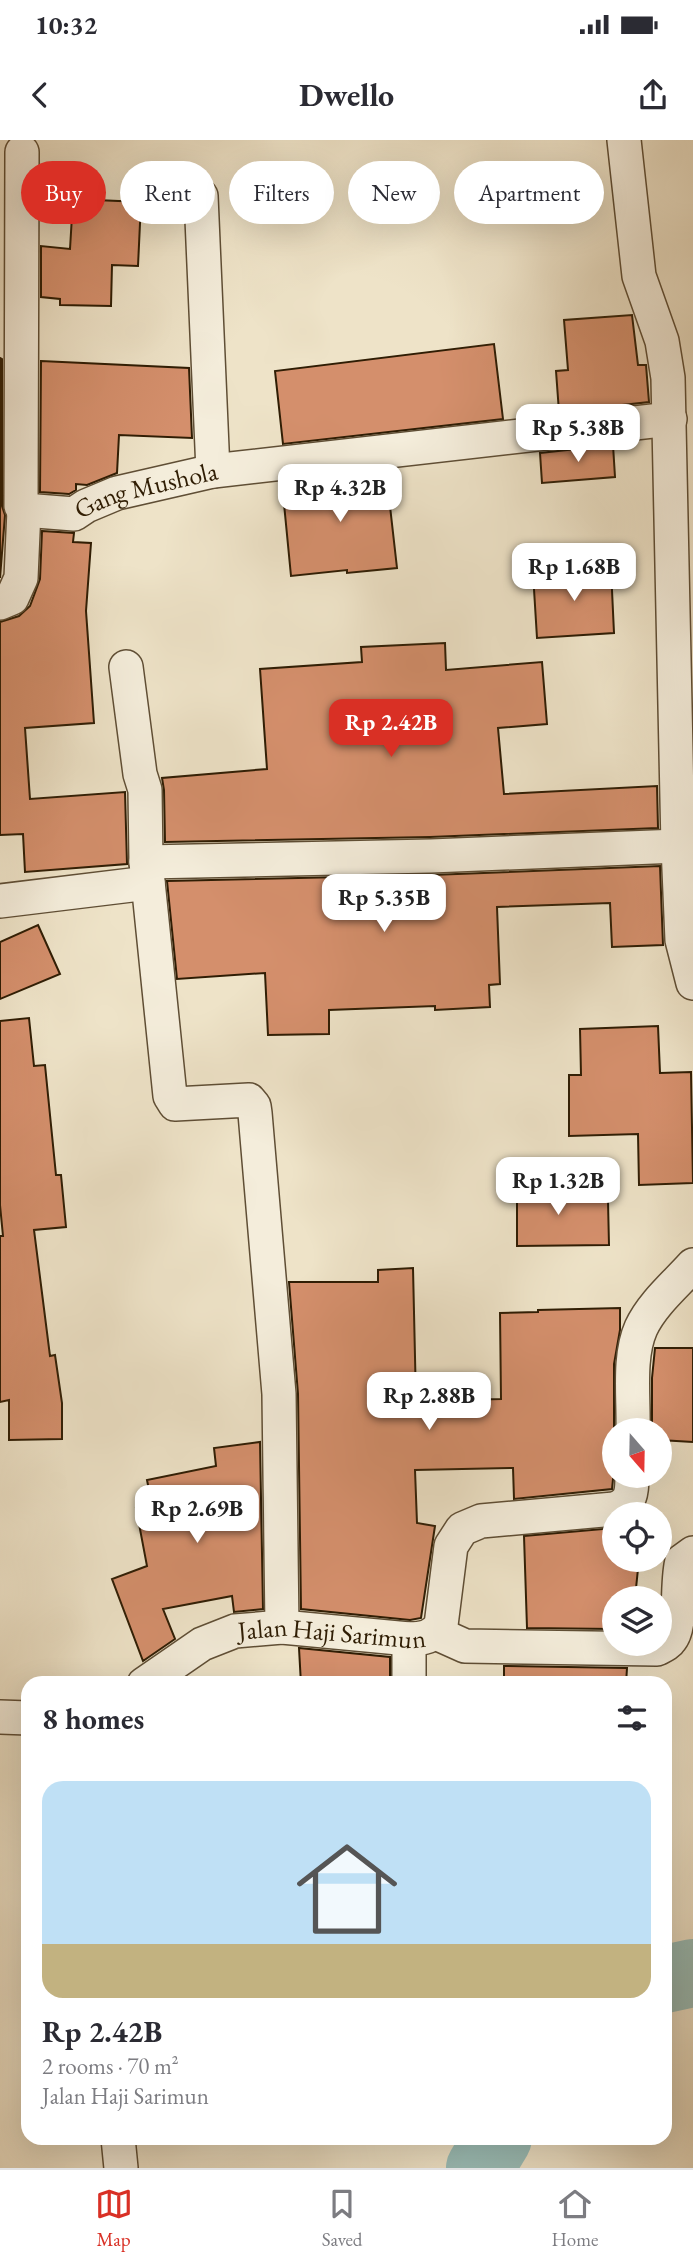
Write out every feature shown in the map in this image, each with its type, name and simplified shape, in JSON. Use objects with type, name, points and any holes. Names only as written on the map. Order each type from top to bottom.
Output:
[{"type":"street","points":[[624,140],[639,276],[666,359],[670,419],[681,940],[693,983]]},
{"type":"street","points":[[0,603],[12,598],[20,578],[24,510],[21,506],[22,152]]},
{"type":"street","points":[[202,224],[213,471]]},
{"type":"street","name":"Gang Mushola","points":[[24,510],[74,514],[117,493],[213,471],[670,419]]},
{"type":"street","points":[[126,667],[140,774],[145,790],[147,872],[171,1101],[175,1104],[249,1100],[254,1106],[279,1394],[282,1627]]},
{"type":"street","points":[[0,901],[147,872],[678,846]]},
{"type":"street","points":[[633,1418],[636,1341],[650,1314],[693,1265]]},
{"type":"street","name":"Jalan Haji Sarimun","points":[[156,1676],[202,1644],[235,1631],[282,1627],[422,1636],[441,1625],[451,1546],[462,1529],[481,1521],[614,1509],[627,1503],[631,1488]]},
{"type":"street","points":[[411,1676],[422,1636],[465,1646],[657,1649],[670,1642],[676,1631],[678,1574],[682,1561],[693,1553]]},
{"type":"street","points":[[0,1717],[21,1718]]},
{"type":"street","points":[[119,2145],[121,2168]]},
{"type":"building","points":[[106,200],[120,201],[120,224],[140,224],[138,266],[112,265],[111,306],[60,305],[60,299],[41,297],[41,246],[70,249],[72,224],[106,224]]},
{"type":"building","points":[[632,315],[638,365],[646,365],[649,402],[559,412],[556,371],[568,370],[564,320]]},
{"type":"building","points":[[494,344],[503,419],[283,444],[275,371]]},
{"type":"building","points":[[0,358],[2,506],[5,515],[0,578]]},
{"type":"building","points":[[41,361],[189,368],[192,438],[119,435],[117,473],[87,485],[76,484],[76,490],[69,494],[40,492]]},
{"type":"building","points":[[613,445],[615,477],[542,483],[540,453]]},
{"type":"building","points":[[386,471],[397,568],[291,576],[282,483]]},
{"type":"building","points":[[42,531],[74,533],[73,542],[91,543],[86,611],[94,723],[25,728],[30,799],[125,792],[127,864],[25,872],[23,834],[0,835],[0,622],[19,616],[30,606],[40,579]]},
{"type":"building","points":[[611,569],[614,633],[537,638],[533,573]]},
{"type":"building","points":[[445,643],[446,670],[542,662],[547,724],[498,728],[504,794],[657,786],[658,828],[430,837],[165,842],[162,778],[267,769],[260,669],[362,662],[361,647]]},
{"type":"building","points":[[660,866],[663,945],[612,947],[610,903],[497,907],[500,984],[489,985],[490,1007],[329,1010],[329,1034],[268,1035],[265,973],[177,979],[167,881]]},
{"type":"building","points":[[38,925],[60,974],[0,999],[0,942]]},
{"type":"building","points":[[29,1018],[34,1066],[45,1065],[56,1175],[61,1175],[66,1227],[34,1230],[50,1356],[55,1355],[62,1403],[62,1439],[9,1440],[9,1400],[0,1402],[0,1236],[3,1236],[0,1205],[0,1021]]},
{"type":"building","points":[[658,1026],[660,1073],[691,1072],[693,1183],[639,1185],[638,1134],[569,1136],[569,1075],[581,1075],[580,1029]]},
{"type":"building","points":[[560,1178],[561,1202],[608,1201],[609,1245],[517,1246],[517,1179]]},
{"type":"building","points":[[413,1268],[416,1401],[501,1399],[500,1313],[620,1308],[620,1330],[614,1364],[614,1418],[602,1418],[602,1488],[612,1489],[514,1499],[513,1468],[415,1470],[417,1523],[435,1526],[421,1618],[410,1620],[301,1609],[298,1394],[289,1282],[378,1282],[378,1270]]},
{"type":"building","points":[[655,1348],[693,1348],[693,1442],[672,1441],[672,1418],[652,1418]]},
{"type":"building","points":[[260,1442],[263,1609],[234,1612],[232,1596],[163,1609],[175,1639],[143,1661],[112,1579],[147,1566],[136,1508],[152,1505],[147,1480],[216,1466],[214,1448]]},
{"type":"building","points":[[602,1529],[602,1572],[638,1572],[636,1586],[602,1586],[602,1629],[527,1628],[524,1536]]},
{"type":"building","points":[[299,1648],[390,1657],[390,1676],[301,1676]]},
{"type":"building","points":[[504,1666],[627,1668],[626,1676],[504,1676]]},
{"type":"waterway","points":[[672,1978],[693,1973]]},
{"type":"waterway","points":[[480,2168],[494,2145]]}]
